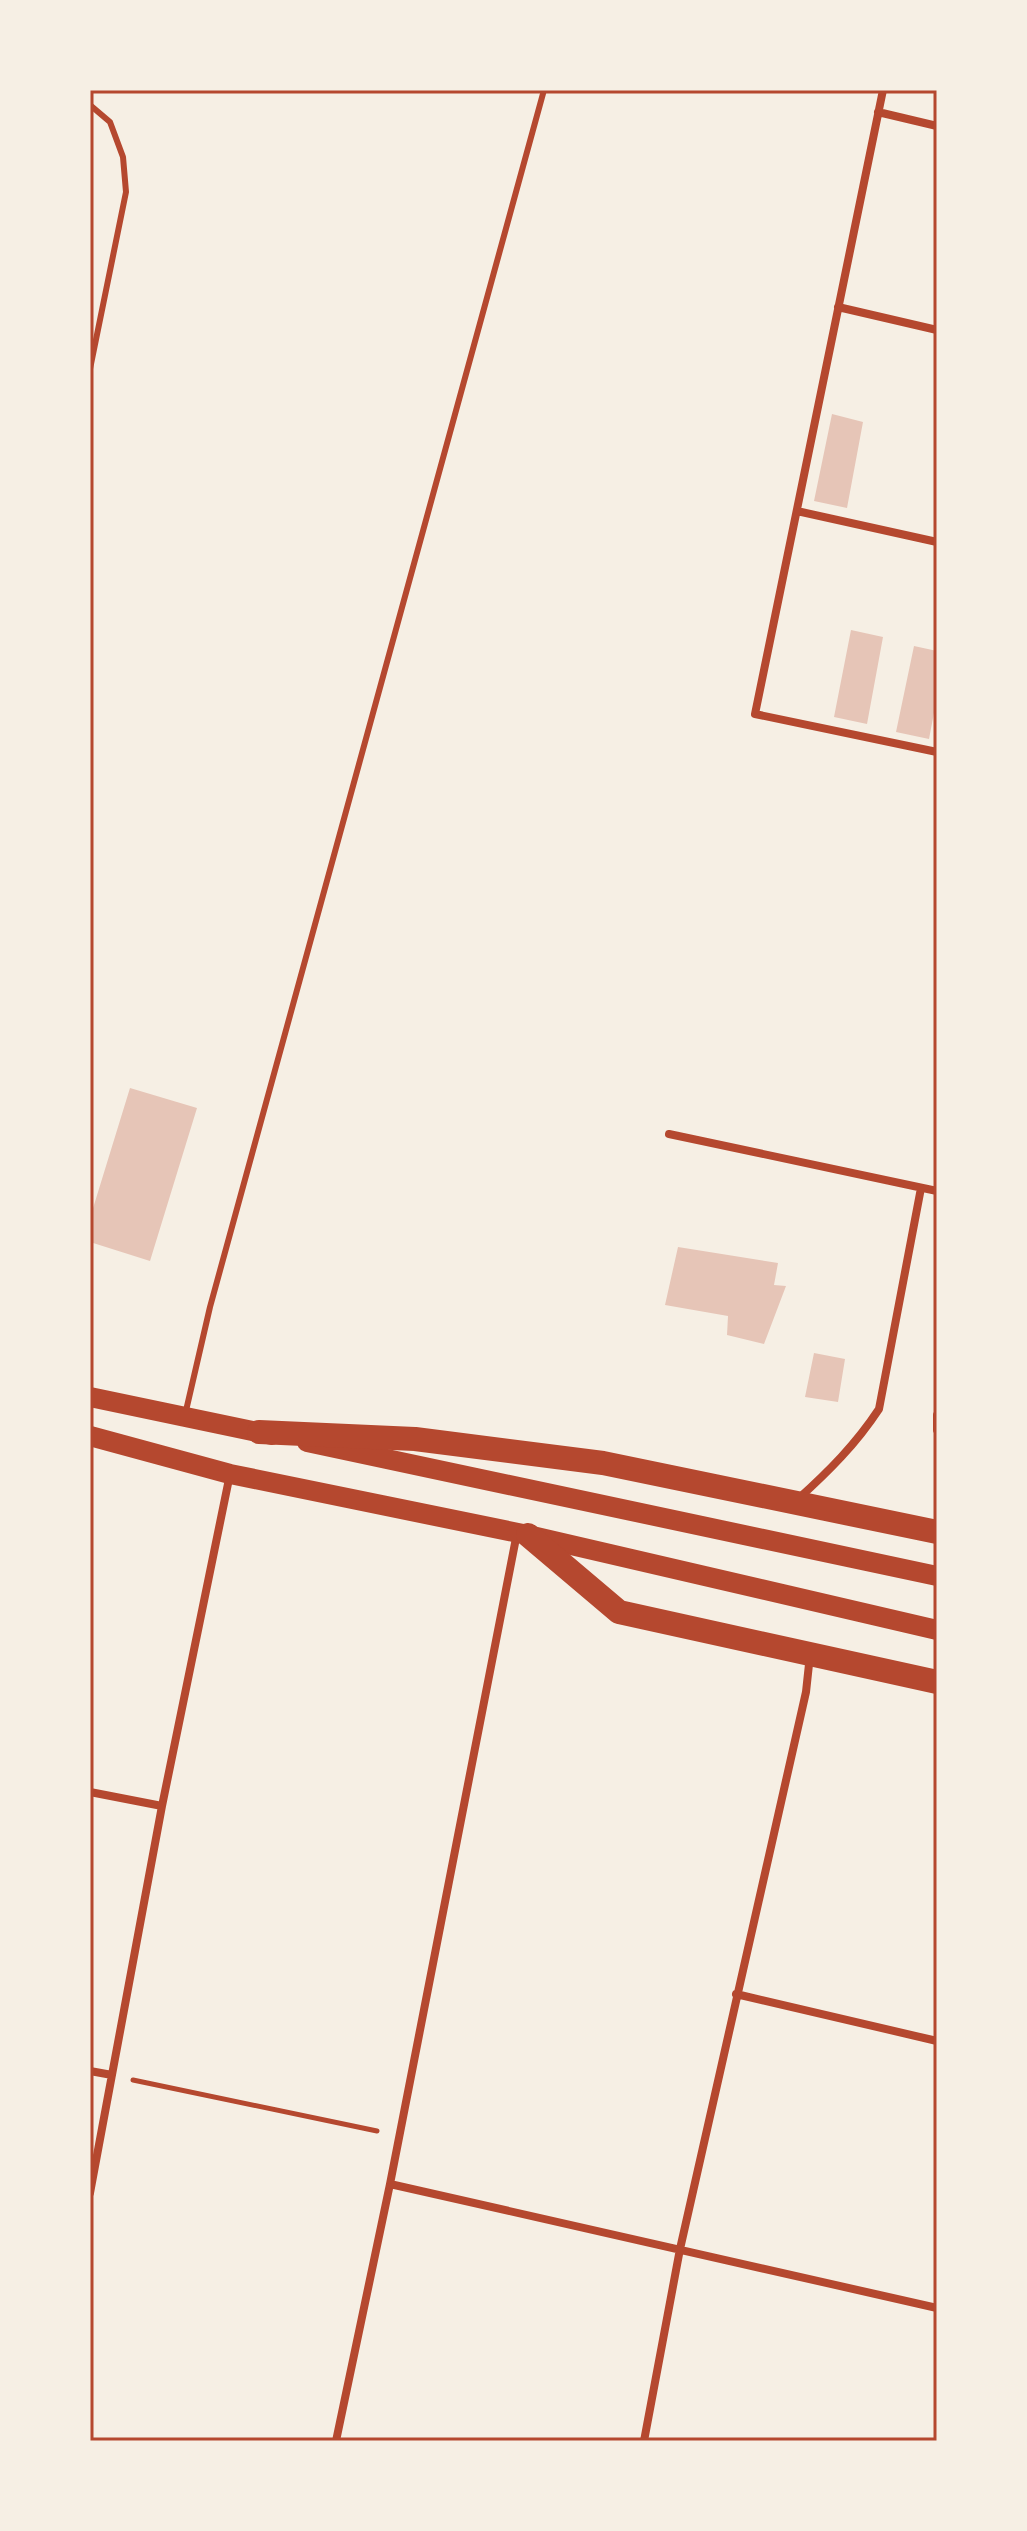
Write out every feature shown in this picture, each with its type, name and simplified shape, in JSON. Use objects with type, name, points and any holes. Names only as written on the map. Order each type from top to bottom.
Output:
[{"type":"highway","points":[[259,1432],[415,1439],[603,1463],[937,1532]]},
{"type":"highway","points":[[522,1534],[619,1612],[937,1682]]},
{"type":"main road","points":[[90,1397],[937,1576]]},
{"type":"main road","points":[[90,1436],[230,1474],[522,1534],[937,1630]]},
{"type":"street","points":[[883,90],[755,714],[937,752]]},
{"type":"street","points":[[878,112],[937,126]]},
{"type":"street","points":[[838,307],[937,330]]},
{"type":"street","points":[[797,511],[937,542]]},
{"type":"street","points":[[669,1134],[937,1191]]},
{"type":"street","points":[[796,1501],[859,1440],[879,1409],[921,1188]]},
{"type":"street","points":[[937,1415],[937,1430]]},
{"type":"street","points":[[90,2193],[162,1806],[230,1474]]},
{"type":"street","points":[[336,2441],[522,1534]]},
{"type":"street","points":[[644,2441],[680,2249],[806,1692],[810,1654]]},
{"type":"street","points":[[90,1792],[162,1806]]},
{"type":"street","points":[[736,1994],[937,2041]]},
{"type":"street","points":[[90,2071],[112,2075]]},
{"type":"street","points":[[390,2184],[937,2308]]},
{"type":"lane","points":[[185,1417],[210,1307],[544,90]]},
{"type":"lane","points":[[90,105],[110,122],[123,157],[126,192],[90,369]]},
{"type":"path","points":[[112,2075],[399,2135]]},
{"type":"building","points":[[832,414],[863,422],[847,508],[814,501]]},
{"type":"building","points":[[851,630],[883,637],[867,724],[834,717]]},
{"type":"building","points":[[914,646],[937,651],[937,697],[929,739],[896,732]]},
{"type":"building","points":[[130,1088],[197,1108],[150,1261],[90,1242],[90,1218]]},
{"type":"building","points":[[678,1247],[778,1263],[774,1285],[786,1286],[764,1344],[727,1335],[728,1316],[665,1305]]},
{"type":"building","points":[[814,1353],[845,1359],[838,1402],[805,1397]]}]
